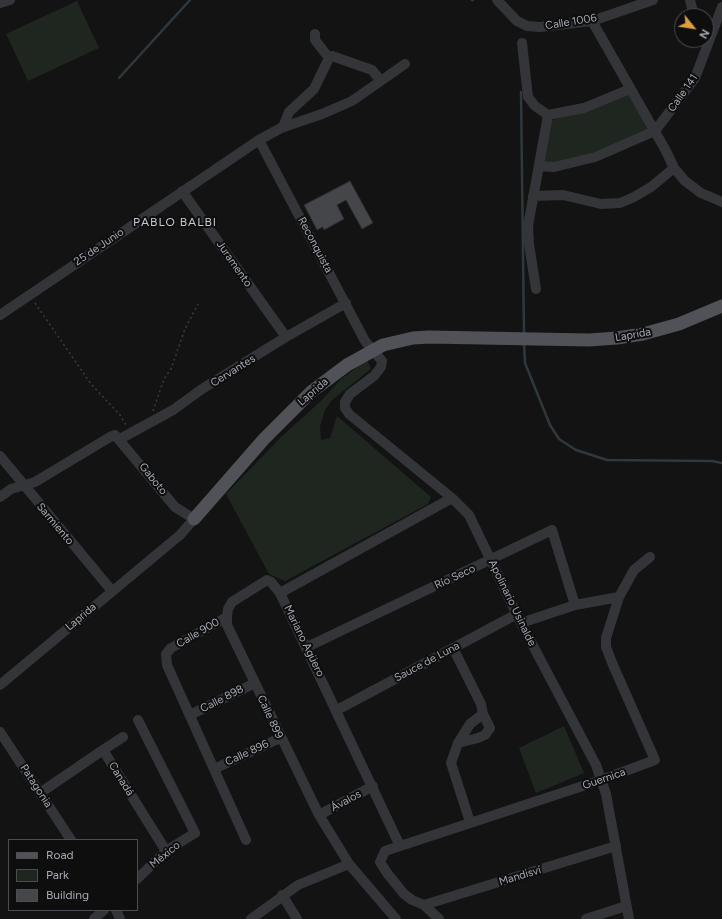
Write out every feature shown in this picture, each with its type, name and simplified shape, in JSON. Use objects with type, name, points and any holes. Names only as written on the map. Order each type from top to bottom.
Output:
[{"type":"main road","name":"Laprida","points":[[194,519],[286,416],[330,377],[383,344],[413,338],[603,340],[643,334],[679,324],[722,306]]},
{"type":"street","points":[[0,3],[10,0]]},
{"type":"street","name":"Calle 1006","points":[[497,0],[513,18],[527,26],[540,27],[592,21],[653,0]]},
{"type":"street","name":"Calle 141","points":[[714,22],[722,7]]},
{"type":"street","points":[[592,21],[655,131],[674,168],[700,193],[722,202]]},
{"type":"street","points":[[315,34],[315,40],[328,58]]},
{"type":"street","points":[[522,43],[528,97],[535,106],[548,115],[584,108],[630,89]]},
{"type":"street","name":"Calle 141","points":[[655,131],[691,85],[702,48]]},
{"type":"street","points":[[328,58],[332,56],[372,70],[381,81]]},
{"type":"street","points":[[283,127],[289,112],[314,89],[328,58]]},
{"type":"street","name":"25 de Junio","points":[[0,315],[30,296],[182,190],[259,140],[283,127],[340,107],[405,64]]},
{"type":"street","points":[[536,289],[529,244],[528,226],[548,115]]},
{"type":"street","points":[[539,166],[554,167],[595,157],[655,131]]},
{"type":"street","name":"Reconquista","points":[[259,140],[365,341],[373,349]]},
{"type":"street","points":[[533,196],[563,195],[601,204],[620,203],[634,198],[651,187],[674,168]]},
{"type":"street","name":"Juramento","points":[[182,190],[286,337]]},
{"type":"street","name":"Cervantes","points":[[0,497],[11,489],[35,482],[110,437],[131,434],[149,424],[286,337],[346,303]]},
{"type":"street","name":"Apolinario Usinalde","points":[[373,349],[382,361],[381,367],[374,376],[350,394],[345,402],[345,408],[348,414],[452,498],[469,516],[519,619],[596,765],[606,794],[629,919]]},
{"type":"street","name":"Gaboto","points":[[118,437],[175,507],[194,519]]},
{"type":"street","name":"Sarmiento","points":[[0,456],[22,485],[112,591]]},
{"type":"street","name":"Mariano Agüero","points":[[400,846],[373,786],[280,592],[452,498]]},
{"type":"street","name":"Laprida","points":[[0,685],[180,535],[194,519]]},
{"type":"street","name":"Río Seco","points":[[307,647],[552,530],[575,605]]},
{"type":"street","points":[[619,597],[634,570],[650,556]]},
{"type":"street","name":"Calle 900","points":[[190,715],[167,666],[166,654],[171,648],[227,617],[228,609],[232,602],[267,580],[271,582],[280,592]]},
{"type":"street","name":"Sauce de Luna","points":[[337,710],[453,648],[519,619],[575,605],[619,597]]},
{"type":"street","name":"Guernica","points":[[424,905],[412,900],[404,894],[387,873],[380,862],[385,851],[601,780],[656,760],[606,647],[606,638],[619,597]]},
{"type":"street","name":"Calle 899","points":[[227,617],[227,625],[318,815],[349,864],[396,919]]},
{"type":"street","points":[[453,648],[481,704],[482,714],[490,728],[485,735],[458,743]]},
{"type":"street","name":"Calle 898","points":[[190,715],[255,683]]},
{"type":"street","points":[[470,822],[451,763],[458,743],[470,724],[482,714]]},
{"type":"street","points":[[190,715],[246,840]]},
{"type":"street","name":"México","points":[[138,720],[195,833],[166,851],[138,878]]},
{"type":"street","name":"Patagonia","points":[[0,732],[70,839]]},
{"type":"street","points":[[103,750],[123,737]]},
{"type":"street","name":"Calle 896","points":[[214,769],[280,738]]},
{"type":"street","name":"Canadá","points":[[40,793],[103,750],[166,851]]},
{"type":"street","name":"Ávalos","points":[[318,815],[373,786]]},
{"type":"street","name":"Mandisví","points":[[424,905],[616,846]]},
{"type":"street","points":[[251,919],[282,895],[298,885],[349,864]]},
{"type":"street","points":[[282,895],[297,919]]},
{"type":"street","points":[[424,905],[439,919]]},
{"type":"street","points":[[586,919],[626,906]]},
{"type":"street","points":[[94,919],[103,911]]},
{"type":"path","points":[[30,296],[91,384],[120,415],[131,434]]},
{"type":"path","points":[[149,424],[164,379],[171,369],[185,328],[198,304]]},
{"type":"green space","points":[[77,1],[99,48],[28,81],[6,34]]},
{"type":"green space","points":[[625,94],[629,95],[650,129],[589,154],[546,164],[543,161],[550,121]]},
{"type":"green space","points":[[367,360],[371,369],[332,400],[325,410],[320,426],[321,440],[330,438],[337,416],[431,497],[428,504],[285,581],[269,574],[226,494],[281,437],[321,401],[341,379]]},
{"type":"green space","points":[[564,726],[584,773],[536,793],[519,748]]},
{"type":"building","points":[[350,181],[373,223],[362,229],[346,200],[337,205],[344,219],[324,230],[323,227],[317,230],[304,205]]},
{"type":"waterway","points":[[119,78],[190,0]]},
{"type":"waterway","points":[[521,92],[524,334]]},
{"type":"waterway","points":[[524,343],[525,363],[550,425],[559,439],[576,450],[607,460],[712,461],[722,463]]},
{"type":"district","name":"PABLO BALBI","points":[[175,222]]}]
